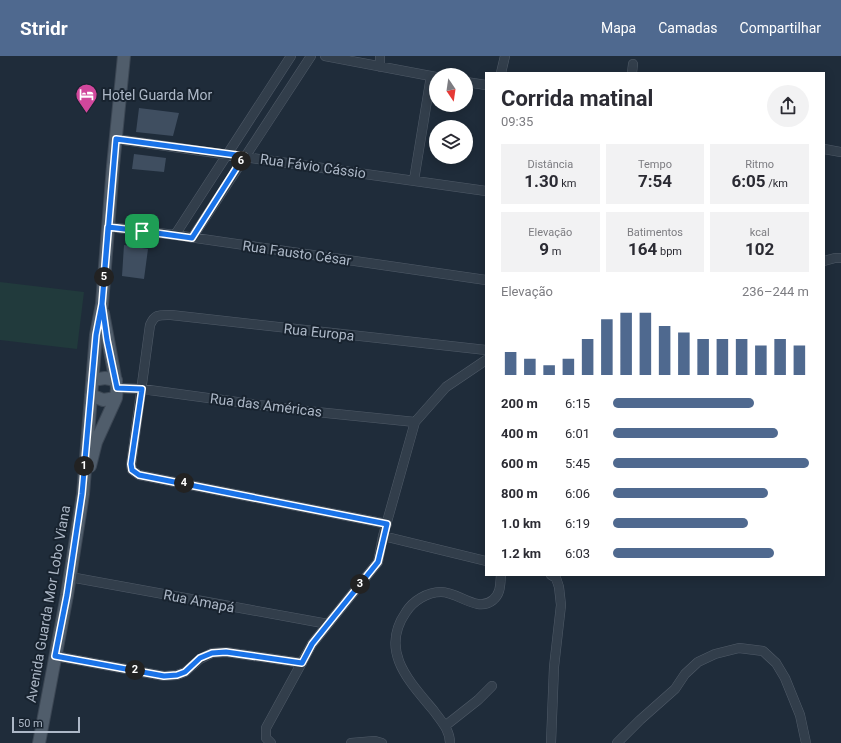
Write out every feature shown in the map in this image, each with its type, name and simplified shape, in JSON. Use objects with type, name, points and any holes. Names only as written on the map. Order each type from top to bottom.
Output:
[{"type":"main road","name":"Avenida Guarda Mor Lobo Viana","points":[[39,743],[70,578],[82,494],[96,335],[102,304],[124,56]]},
{"type":"main road","name":"Avenida Guarda Mor Lobo Viana","points":[[82,494],[96,442],[117,389],[107,340],[102,304]]},
{"type":"main road","points":[[91,395],[103,400],[117,389],[105,378],[92,380]]},
{"type":"street","points":[[175,235],[291,56]]},
{"type":"street","points":[[192,238],[244,156],[311,56]]},
{"type":"street","points":[[325,56],[429,75]]},
{"type":"street","points":[[380,56],[380,67]]},
{"type":"street","points":[[501,72],[505,56]]},
{"type":"street","points":[[473,83],[485,85]]},
{"type":"street","points":[[414,180],[429,102]]},
{"type":"street","name":"Rua Fávio Cássio","points":[[116,139],[485,191]]},
{"type":"street","points":[[825,149],[841,152]]},
{"type":"street","name":"Rua Fausto César","points":[[108,227],[175,235],[485,280]]},
{"type":"street","points":[[825,261],[841,258]]},
{"type":"street","name":"Rua Europa","points":[[142,389],[150,325],[153,318],[158,316],[171,315],[485,350]]},
{"type":"street","points":[[271,743],[266,738],[266,728],[312,644],[378,562],[383,536],[415,422],[446,387],[485,361]]},
{"type":"street","name":"Rua das Américas","points":[[117,389],[142,389],[297,410],[415,422]]},
{"type":"street","points":[[142,389],[131,464],[132,470],[139,475],[387,524]]},
{"type":"street","points":[[383,536],[485,561]]},
{"type":"street","points":[[450,743],[445,726],[405,674],[396,657],[395,642],[397,628],[406,612],[415,601],[432,593],[442,592],[461,597],[480,605],[488,603],[495,598],[500,589],[501,576]]},
{"type":"street","points":[[552,743],[554,667],[561,605],[559,587],[556,578],[553,576]]},
{"type":"street","name":"Rua Amapá","points":[[70,578],[328,624]]},
{"type":"street","points":[[617,743],[675,689],[685,674],[698,662],[715,654],[739,648],[763,651],[776,663],[785,678],[800,715],[806,743]]},
{"type":"street","points":[[55,656],[164,676],[177,675],[185,672],[200,658],[212,653],[226,652],[302,663]]},
{"type":"street","points":[[445,726],[478,700],[492,686]]},
{"type":"street","points":[[351,743],[375,741],[382,743]]},
{"type":"green space","points":[[0,282],[84,292],[77,349],[0,340]]},
{"type":"building","points":[[139,108],[179,113],[173,136],[136,132]]},
{"type":"building","points":[[134,154],[166,158],[164,172],[132,169]]},
{"type":"building","points":[[124,245],[148,249],[144,279],[122,276]]},
{"type":"place","name":"Hotel Guarda Mor","points":[[87,114]]},
{"type":"route","points":[[142,231],[108,227],[102,304],[98,317],[96,335],[82,494],[67,595],[55,656],[164,676],[177,675],[185,672],[200,658],[212,653],[226,652],[302,663],[312,644],[378,562],[387,524],[139,475],[132,470],[131,464],[142,389],[117,388],[107,340],[102,304],[112,185],[113,166],[116,139],[244,156],[192,238],[142,231]]}]
